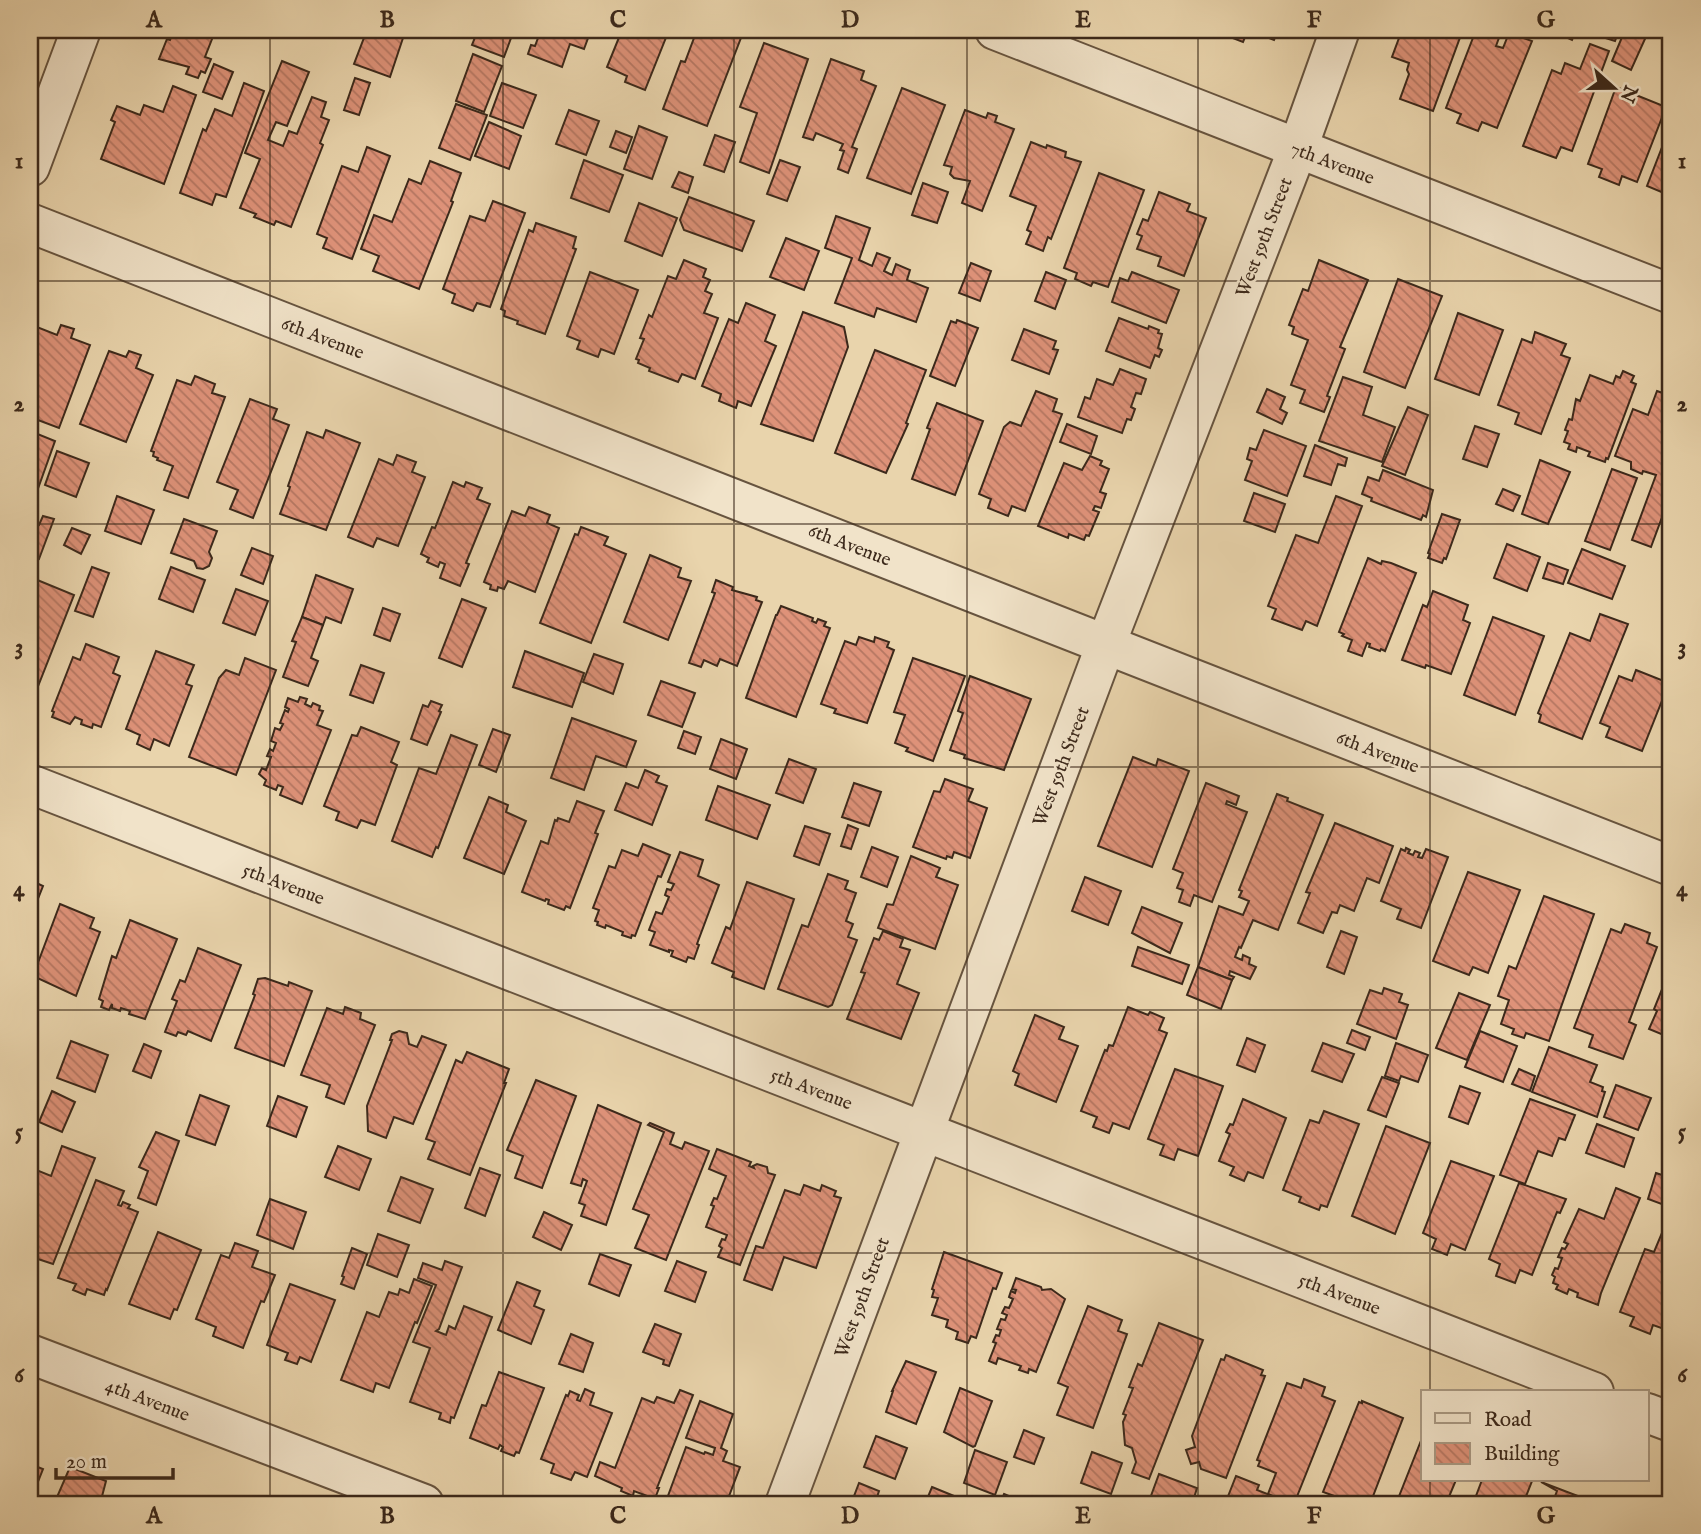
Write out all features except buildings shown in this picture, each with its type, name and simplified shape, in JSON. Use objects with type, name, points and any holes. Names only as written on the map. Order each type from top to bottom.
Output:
[{"type":"street","points":[[30,167],[81,30]]},
{"type":"street","name":"7th Avenue","points":[[995,30],[1671,294]]},
{"type":"street","name":"West 59th Street","points":[[785,1504],[922,1130],[1340,30]]},
{"type":"street","name":"6th Avenue","points":[[30,222],[1671,866]]},
{"type":"street","name":"5th Avenue","points":[[30,784],[1589,1390]]},
{"type":"street","name":"4th Avenue","points":[[30,1354],[424,1504]]},
{"type":"street","points":[[1648,1413],[1671,1422]]}]
